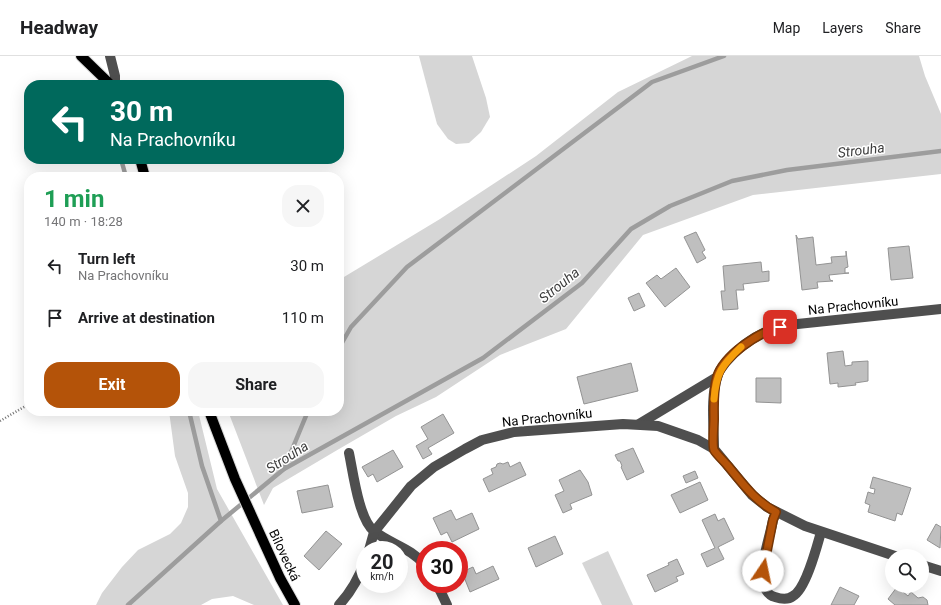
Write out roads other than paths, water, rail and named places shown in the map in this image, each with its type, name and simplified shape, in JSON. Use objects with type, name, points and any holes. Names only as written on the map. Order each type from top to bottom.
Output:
[{"type":"main road","points":[[81,56],[106,80]]},
{"type":"main road","name":"Bílovecká","points":[[211,416],[229,464],[252,516],[280,578],[295,605]]},
{"type":"street","points":[[110,56],[115,80]]},
{"type":"street","name":"Na Prachovníku","points":[[714,449],[713,400],[717,377],[729,359],[755,337],[771,329],[788,325],[941,309]]},
{"type":"street","name":"Na Prachovníku","points":[[639,424],[717,377]]},
{"type":"street","name":"Na Prachovníku","points":[[372,541],[374,532],[411,486],[440,463],[482,440],[498,435],[532,429],[639,424],[658,426],[698,440],[714,449],[752,495],[759,502],[776,512],[805,526],[885,553]]},
{"type":"street","points":[[349,453],[365,520],[369,527],[374,532],[416,557]]},
{"type":"street","points":[[776,512],[773,520],[763,571],[763,583],[765,588],[772,596],[784,599],[790,598],[798,593],[806,577],[822,532]]},
{"type":"street","points":[[929,567],[941,571]]},
{"type":"street","points":[[339,605],[349,594],[356,583]]},
{"type":"street","points":[[441,593],[447,605]]},
{"type":"waterway","points":[[344,339],[351,327],[407,267],[652,82],[724,56]]},
{"type":"waterway","name":"Strouha","points":[[221,521],[284,469],[483,358],[582,283],[631,229],[670,206],[732,181],[787,170],[941,151]]},
{"type":"waterway","name":"Strouha","points":[[122,164],[125,172]]},
{"type":"waterway","name":"Strouha","points":[[128,605],[221,521],[202,466],[190,416]]},
{"type":"waterway","points":[[284,469],[306,416]]}]
